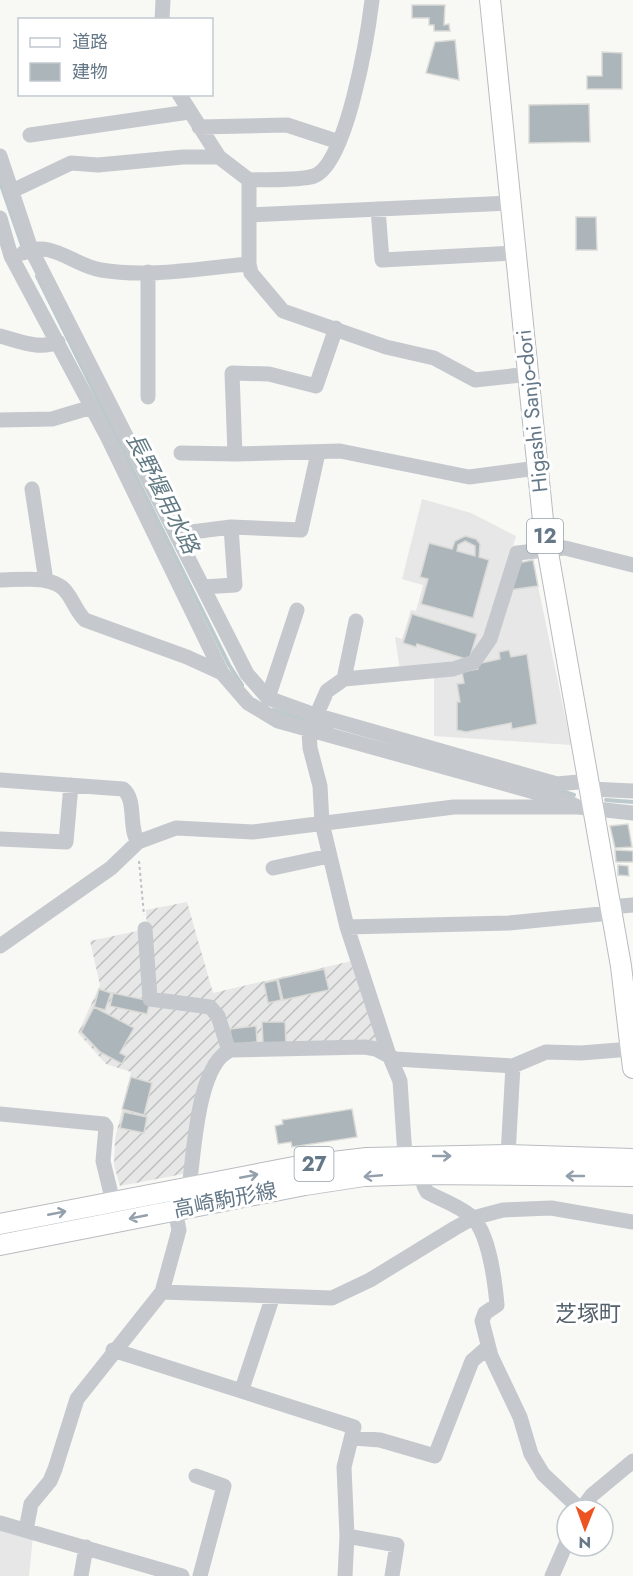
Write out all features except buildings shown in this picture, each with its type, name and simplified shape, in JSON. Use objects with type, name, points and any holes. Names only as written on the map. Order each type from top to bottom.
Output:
[{"type":"main road","name":"Higashi Sanjo-dori","points":[[490,0],[547,549],[589,785],[586,808],[610,910],[631,1024],[632,1055]]},
{"type":"main road","name":"高崎駒形線","points":[[0,1224],[299,1166],[405,1156],[508,1155],[633,1159]]},
{"type":"main road","name":"高崎駒形線","points":[[0,1245],[348,1179],[424,1174],[633,1176]]},
{"type":"street","points":[[162,18],[163,0]]},
{"type":"street","points":[[180,96],[219,157],[249,180],[315,176],[329,165],[339,142],[365,56],[372,0]]},
{"type":"street","points":[[30,135],[189,112]]},
{"type":"street","points":[[199,127],[287,125],[339,142]]},
{"type":"street","points":[[0,156],[12,191],[23,252],[58,342],[222,673],[236,690],[257,710],[557,784],[589,785],[633,791]]},
{"type":"street","points":[[12,191],[71,163],[98,165],[183,156],[219,157]]},
{"type":"street","points":[[249,180],[249,264],[251,273],[283,310],[386,346],[434,358],[475,380],[530,374]]},
{"type":"street","points":[[249,215],[511,203]]},
{"type":"street","points":[[378,209],[382,260],[516,253]]},
{"type":"street","points":[[0,218],[23,252],[176,534],[247,674],[268,698],[313,722],[586,808]]},
{"type":"street","points":[[23,252],[52,249],[99,270],[147,272],[249,264]]},
{"type":"street","points":[[147,272],[147,396]]},
{"type":"street","points":[[235,454],[232,373],[269,374],[316,386],[336,328]]},
{"type":"street","points":[[0,336],[34,345],[48,346],[58,342]]},
{"type":"street","points":[[0,420],[52,419],[92,407]]},
{"type":"street","points":[[181,453],[340,451],[461,476],[537,468]]},
{"type":"street","points":[[176,534],[231,527],[302,530],[318,453]]},
{"type":"street","points":[[32,489],[46,580]]},
{"type":"street","points":[[203,587],[235,585],[231,527]]},
{"type":"street","points":[[405,1156],[400,1081],[388,1055],[348,927],[322,823],[320,786],[310,748],[313,722],[327,691],[344,679],[453,669],[474,662],[490,639],[517,553],[565,548],[633,565]]},
{"type":"street","points":[[0,580],[46,580],[66,590],[76,612],[85,620],[187,657],[222,673]]},
{"type":"street","points":[[268,698],[297,610]]},
{"type":"street","points":[[344,679],[356,621]]},
{"type":"street","points":[[0,780],[114,788],[127,792],[135,845]]},
{"type":"street","points":[[0,839],[66,842],[71,785]]},
{"type":"street","points":[[0,946],[111,868],[135,845],[176,828],[252,832],[408,812],[468,807],[586,808],[633,813]]},
{"type":"street","points":[[273,868],[329,856]]},
{"type":"street","points":[[348,927],[509,923],[610,910],[633,904]]},
{"type":"street","points":[[145,930],[150,999],[210,1006],[218,1016],[229,1051]]},
{"type":"street","points":[[189,1188],[205,1083],[218,1060],[229,1051],[365,1047],[376,1048],[396,1059],[417,1062],[513,1066],[546,1052],[632,1055]]},
{"type":"street","points":[[508,1155],[513,1066]]},
{"type":"street","points":[[0,1114],[104,1124],[106,1133],[103,1161],[113,1202]]},
{"type":"street","points":[[424,1174],[424,1186],[427,1192],[473,1218],[491,1257],[497,1305],[485,1313],[482,1321],[488,1347],[520,1417],[531,1454],[543,1474],[568,1498]]},
{"type":"street","points":[[162,1292],[332,1298],[370,1280],[473,1218],[504,1210],[538,1207],[633,1222]]},
{"type":"street","points":[[26,1530],[31,1504],[50,1481],[55,1469],[77,1399],[113,1350],[162,1292],[179,1230],[175,1210]]},
{"type":"street","points":[[242,1389],[273,1296]]},
{"type":"street","points":[[353,1438],[380,1440],[435,1456],[472,1361],[488,1347]]},
{"type":"street","points":[[113,1350],[242,1389],[354,1427],[344,1467],[347,1536],[345,1576]]},
{"type":"street","points":[[590,1498],[633,1461]]},
{"type":"street","points":[[196,1476],[224,1486],[200,1576]]},
{"type":"street","points":[[0,1523],[182,1576]]},
{"type":"street","points":[[347,1536],[397,1545],[392,1576]]},
{"type":"street","points":[[81,1576],[86,1547]]},
{"type":"street","points":[[552,1576],[560,1558]]},
{"type":"path","points":[[135,845],[138,852],[145,930]]},
{"type":"shaded area","points":[[422,499],[471,513],[516,536],[488,634],[473,660],[400,670],[395,637],[402,639],[411,610],[416,611],[423,585],[402,579]]},
{"type":"shaded area","points":[[538,586],[571,745],[434,736],[434,674],[465,670],[509,590]]},
{"type":"shaded area","points":[[187,902],[213,993],[356,960],[381,1045],[219,1053],[188,1173],[120,1186],[114,1165],[115,1139],[131,1072],[106,1064],[78,1033],[100,985],[90,941],[147,929],[146,910]]},
{"type":"shaded area","points":[[0,1527],[33,1536],[29,1576],[0,1576]]},
{"type":"waterway","name":"長野堰用水路","points":[[0,182],[23,248]]},
{"type":"waterway","name":"長野堰用水路","points":[[37,276],[229,665],[242,685]]},
{"type":"waterway","name":"長野堰用水路","points":[[273,710],[309,721]]},
{"type":"waterway","name":"長野堰用水路","points":[[316,723],[332,728]]},
{"type":"waterway","name":"長野堰用水路","points":[[558,790],[574,795]]},
{"type":"waterway","name":"長野堰用水路","points":[[606,800],[633,802]]},
{"type":"district","name":"芝塚町","points":[[588,1313]]}]
